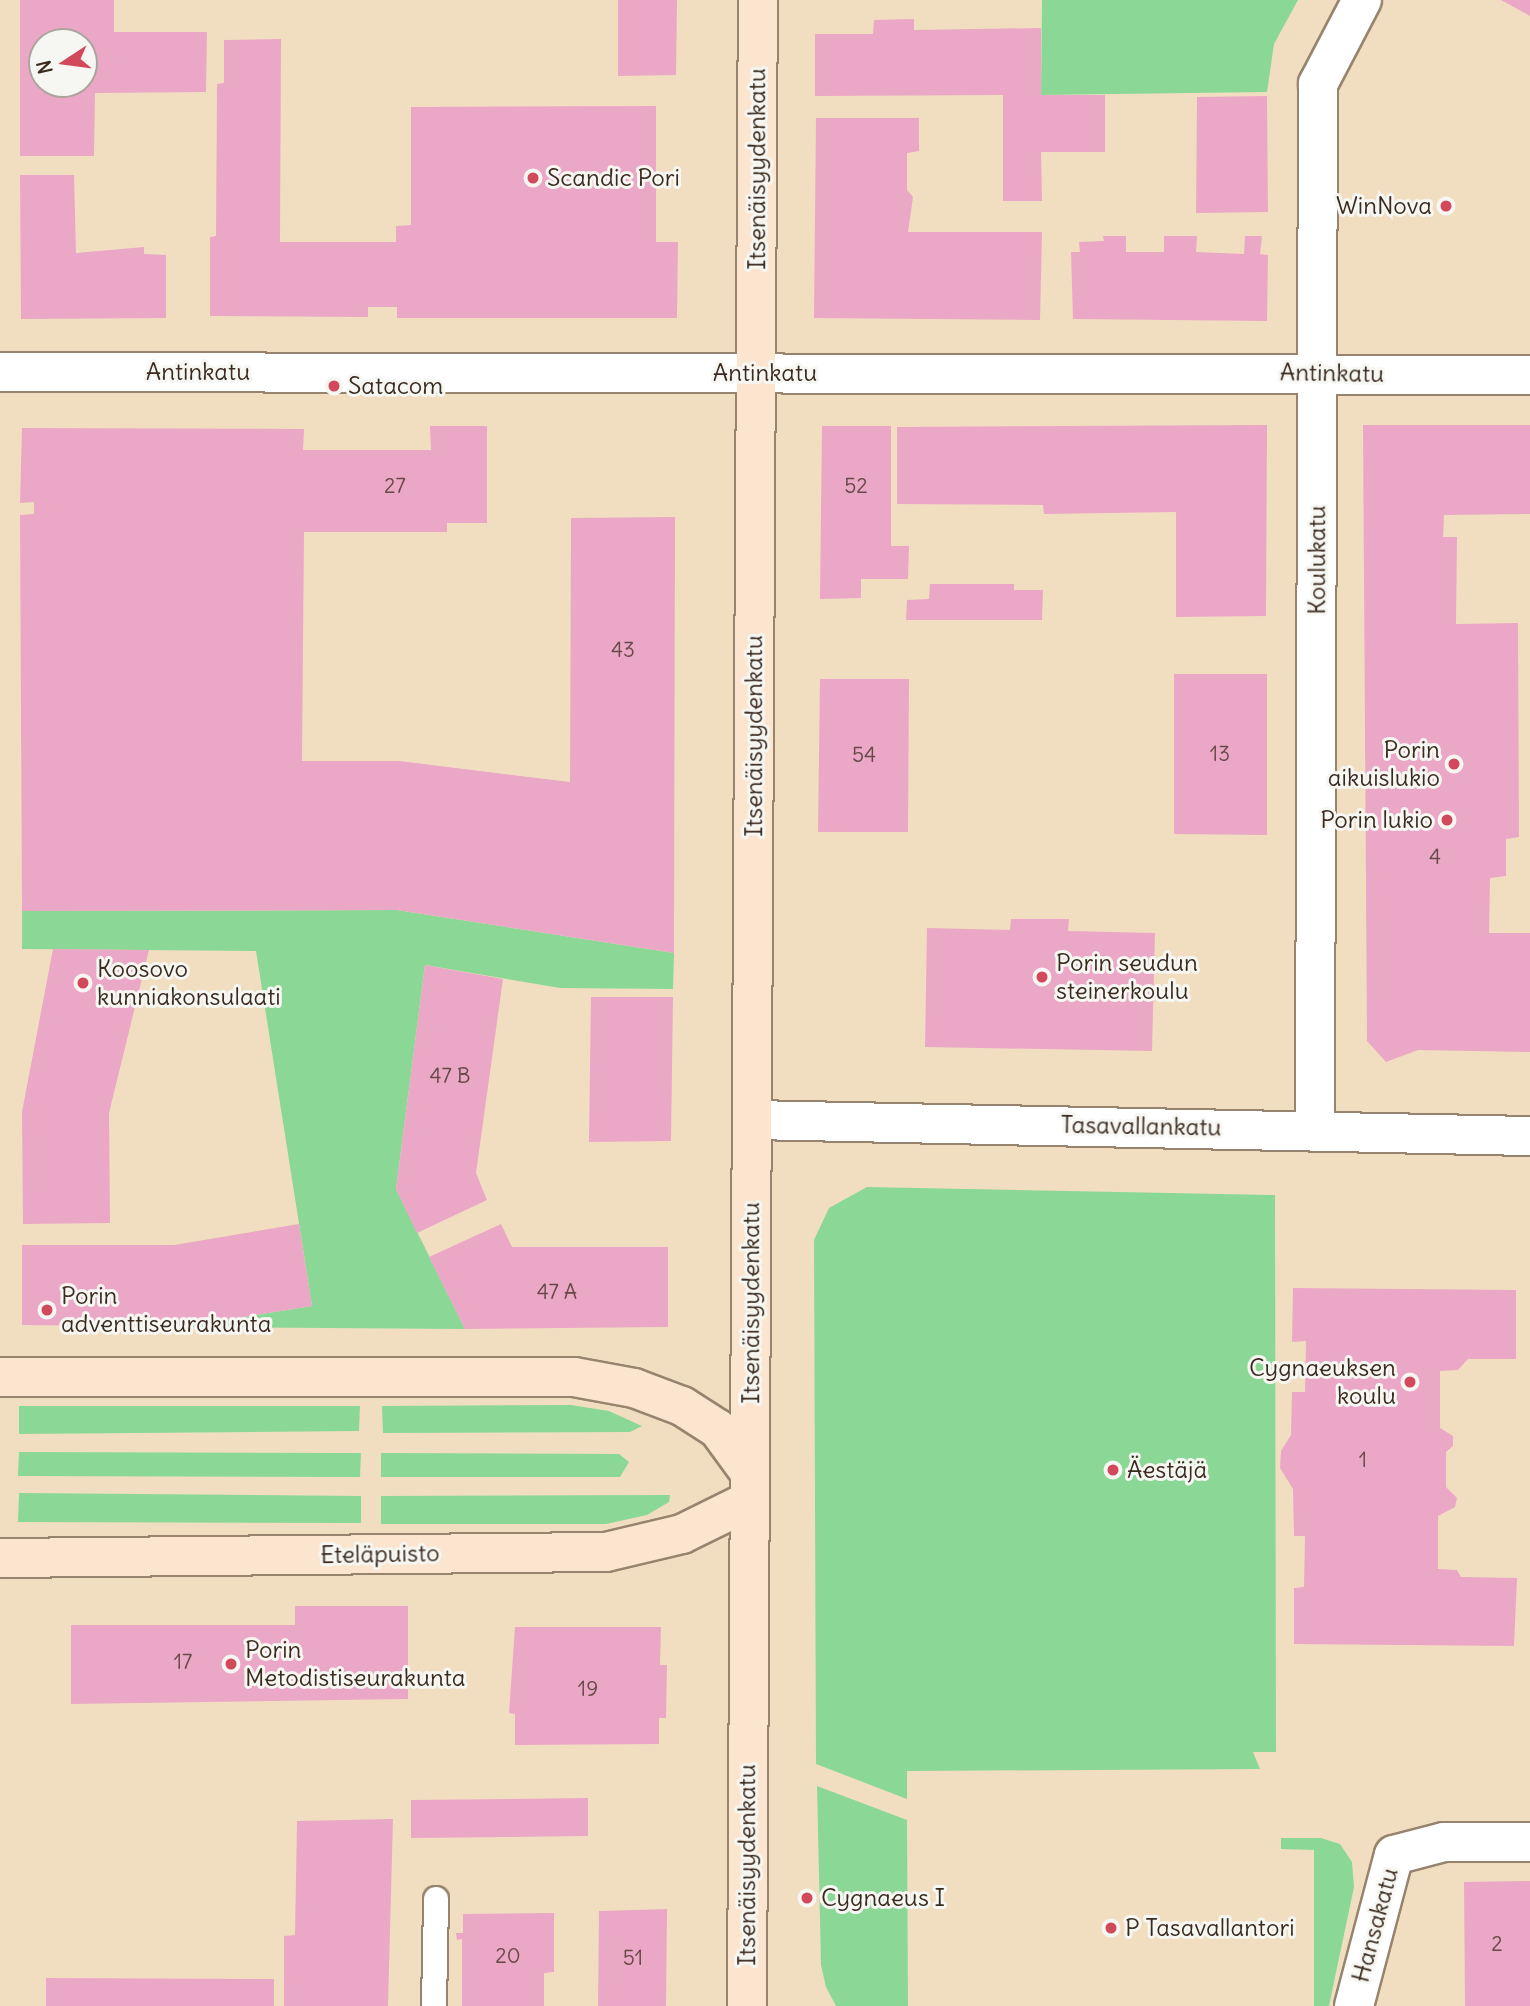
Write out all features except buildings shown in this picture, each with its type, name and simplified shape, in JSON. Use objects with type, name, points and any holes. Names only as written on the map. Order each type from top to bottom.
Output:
[{"type":"main road","name":"Itsenäisyydenkatu","points":[[747,2006],[758,0]]},
{"type":"main road","name":"Itsenäisyydenkatu","points":[[0,1377],[574,1377],[634,1388],[682,1406],[718,1429],[750,1487]]},
{"type":"main road","name":"Eteläpuisto","points":[[0,1558],[606,1552],[682,1534],[750,1487]]},
{"type":"street","name":"Koulukatu","points":[[1315,1130],[1318,83],[1362,0]]},
{"type":"street","name":"Antinkatu","points":[[0,372],[1530,374]]},
{"type":"street","name":"Tasavallankatu","points":[[751,1120],[1530,1136]]},
{"type":"street","name":"Hansakatu","points":[[1354,2006],[1394,1855],[1444,1842],[1530,1842]]},
{"type":"lane","points":[[434,2006],[436,1899]]},
{"type":"green space","points":[[1042,0],[1298,0],[1274,44],[1267,92],[1041,95]]},
{"type":"green space","points":[[397,910],[674,953],[673,989],[560,988],[425,965],[396,1189],[465,1329],[182,1327],[312,1306],[256,951],[22,949],[22,911]]},
{"type":"green space","points":[[867,1187],[1275,1195],[1276,1752],[1253,1752],[1260,1769],[907,1771],[907,1799],[816,1764],[814,1240],[829,1208]]},
{"type":"green space","points":[[571,1405],[609,1411],[642,1426],[630,1432],[383,1433],[382,1406]]},
{"type":"green space","points":[[19,1406],[360,1406],[359,1431],[19,1434]]},
{"type":"green space","points":[[19,1452],[361,1453],[360,1477],[18,1476]]},
{"type":"green space","points":[[381,1453],[619,1454],[629,1462],[620,1477],[381,1477]]},
{"type":"green space","points":[[19,1493],[361,1496],[361,1523],[18,1522]]},
{"type":"green space","points":[[670,1495],[669,1502],[647,1515],[606,1524],[381,1524],[381,1496]]},
{"type":"green space","points":[[817,1786],[907,1820],[908,2006],[836,2006],[826,1987],[821,1965]]},
{"type":"green space","points":[[1281,1838],[1321,1838],[1340,1844],[1352,1862],[1354,1887],[1329,2006],[1314,2006],[1314,1850],[1281,1849]]},
{"type":"place","name":"Scandic Pori","points":[[533,178]]},
{"type":"place","name":"WinNova","points":[[1446,206]]},
{"type":"place","name":"Satacom","points":[[334,386]]},
{"type":"place","name":"Porin aikuislukio","points":[[1454,764]]},
{"type":"place","name":"Porin lukio","points":[[1447,820]]},
{"type":"place","name":"Porin seudun steinerkoulu","points":[[1042,977]]},
{"type":"place","name":"Koosovo kunniakonsulaati","points":[[83,983]]},
{"type":"place","name":"Porin adventtiseurakunta","points":[[47,1310]]},
{"type":"place","name":"Cygnaeuksen koulu","points":[[1410,1382]]},
{"type":"place","name":"Äestäjä","points":[[1113,1470]]},
{"type":"place","name":"Porin Metodistiseurakunta","points":[[231,1664]]},
{"type":"place","name":"Cygnaeus I","points":[[807,1898]]},
{"type":"place","name":"P Tasavallantori","points":[[1111,1928]]}]
